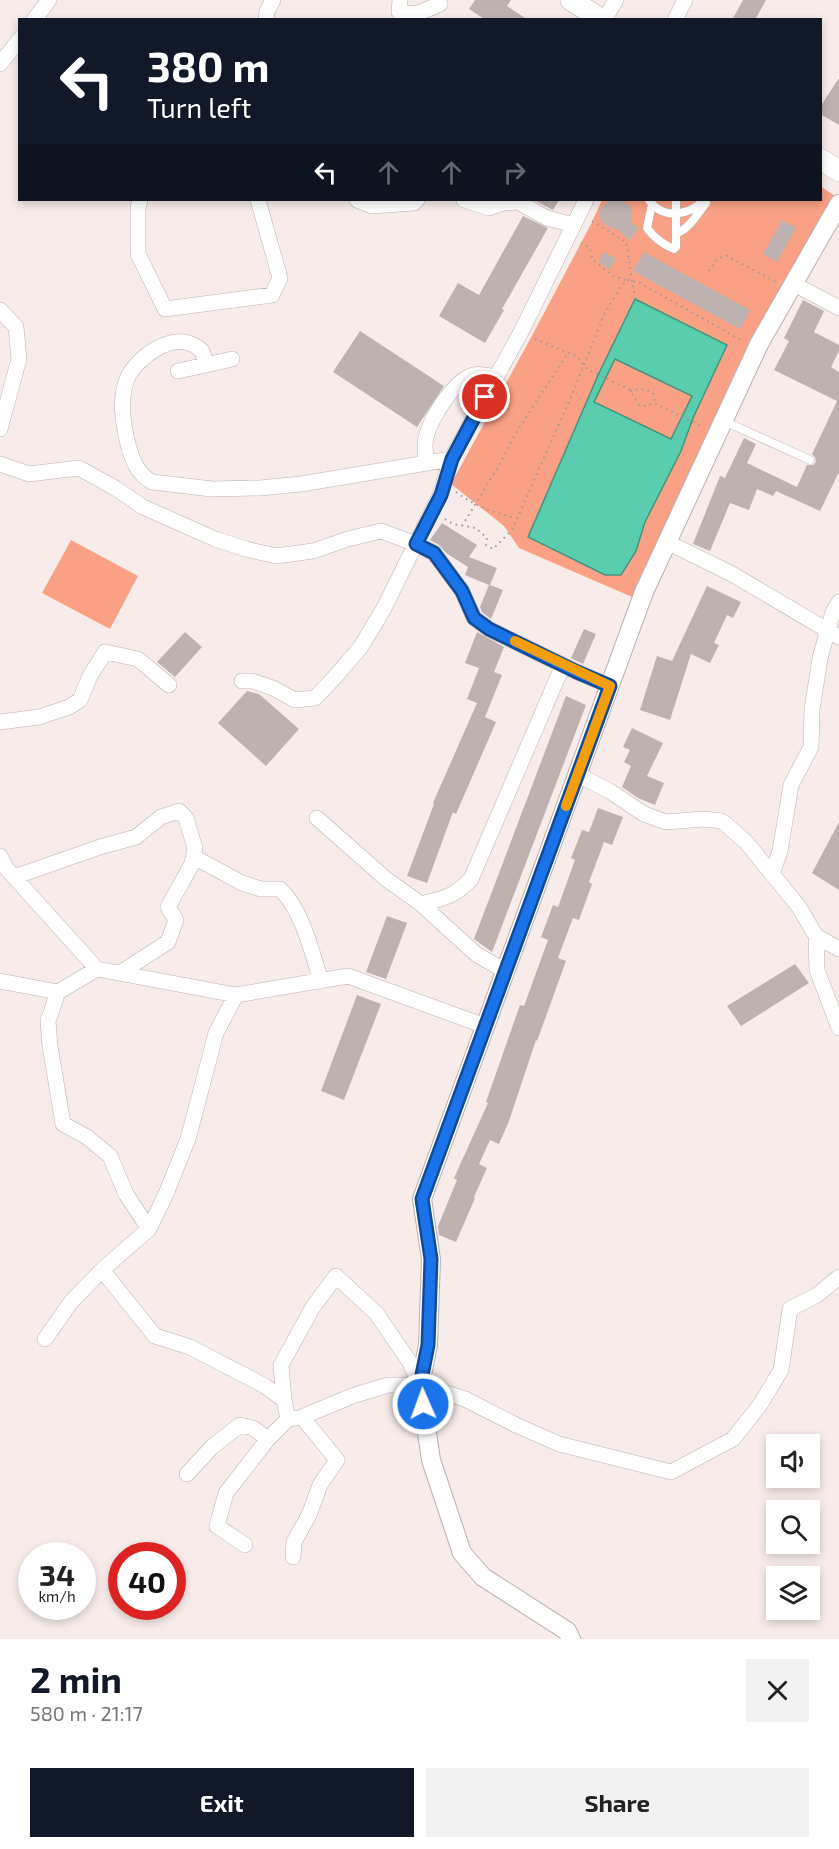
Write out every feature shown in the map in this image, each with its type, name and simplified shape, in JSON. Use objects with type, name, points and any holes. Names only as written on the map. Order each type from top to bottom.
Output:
[{"type":"main road","points":[[571,0],[600,18]]},
{"type":"main road","points":[[822,160],[839,171]]},
{"type":"street","points":[[36,18],[49,0]]},
{"type":"street","points":[[266,18],[273,0]]},
{"type":"street","points":[[400,0],[399,12],[416,14],[440,4]]},
{"type":"street","points":[[604,18],[616,0]]},
{"type":"street","points":[[676,18],[685,0]]},
{"type":"street","points":[[0,64],[18,42]]},
{"type":"street","points":[[140,201],[138,254],[165,309],[272,295],[280,278],[258,201]]},
{"type":"street","points":[[360,201],[372,206],[416,201]]},
{"type":"street","points":[[242,681],[252,681],[273,688],[296,700],[315,698],[360,648],[383,610],[442,489],[452,459],[520,332],[577,218],[547,218],[518,202],[504,203],[489,208],[468,201]]},
{"type":"street","points":[[420,1385],[428,1345],[431,1259],[422,1199],[644,592],[762,340],[839,204]]},
{"type":"street","points":[[794,284],[839,308]]},
{"type":"street","points":[[0,310],[16,327],[19,359],[0,429]]},
{"type":"street","points":[[206,365],[202,351],[191,343],[176,341],[156,349],[143,358],[135,366],[128,379],[122,409],[125,434],[139,471],[152,482],[212,489],[260,488],[301,484],[452,459]]},
{"type":"street","points":[[178,371],[232,359]]},
{"type":"street","points":[[426,463],[425,442],[450,392],[461,382],[474,375],[496,377]]},
{"type":"street","points":[[0,464],[29,474],[79,468],[143,507],[215,539],[246,549],[276,555],[313,551],[381,531],[434,553],[462,591],[474,618],[489,629],[610,686]]},
{"type":"street","points":[[667,542],[732,574],[834,634]]},
{"type":"street","points":[[772,874],[780,851],[791,785],[811,747],[812,710],[820,658],[834,634],[833,612],[839,602]]},
{"type":"street","points":[[0,722],[39,717],[69,707],[80,700],[90,676],[105,652],[138,659],[169,685]]},
{"type":"street","points":[[421,904],[459,891],[471,879],[562,665]]},
{"type":"street","points":[[577,774],[611,792],[644,814],[666,822],[703,819],[722,821],[746,842],[799,907],[816,936],[818,970],[839,1028]]},
{"type":"street","points":[[14,877],[136,837],[161,817],[180,811],[186,818],[195,848],[192,864],[168,907],[176,920],[168,942],[120,973]]},
{"type":"street","points":[[317,818],[386,879],[421,904],[476,954],[505,971]]},
{"type":"street","points":[[0,856],[6,868],[97,969],[236,995],[348,976],[485,1026]]},
{"type":"street","points":[[194,857],[242,883],[261,889],[280,889],[287,896],[304,929],[321,981]]},
{"type":"street","points":[[816,936],[839,949]]},
{"type":"street","points":[[97,969],[58,992],[48,1021],[63,1124],[87,1137],[110,1156],[126,1194],[149,1229]]},
{"type":"street","points":[[0,981],[58,992]]},
{"type":"street","points":[[45,1339],[71,1302],[102,1270],[149,1229],[188,1139],[216,1033],[236,995]]},
{"type":"street","points":[[102,1270],[155,1336],[190,1347],[265,1386],[284,1400],[295,1418],[337,1460],[320,1485],[309,1515],[294,1542],[293,1557]]},
{"type":"street","points":[[284,1400],[281,1365],[313,1307],[336,1276],[376,1313],[409,1361],[420,1385],[431,1460],[462,1553],[483,1577],[572,1636]]},
{"type":"street","points":[[244,1545],[217,1526],[226,1493],[268,1439],[295,1418],[351,1396],[388,1385],[420,1385],[465,1399],[559,1444],[671,1472],[733,1439],[760,1405],[781,1370],[790,1309],[817,1295],[839,1277]]},
{"type":"street","points":[[187,1474],[212,1447],[240,1425],[253,1428],[268,1439]]},
{"type":"lane","points":[[651,202],[647,228],[652,236],[674,249],[677,233],[676,201]]},
{"type":"lane","points":[[651,202],[662,211],[684,213],[703,201]]},
{"type":"lane","points":[[677,233],[687,226],[707,201]]},
{"type":"lane","points":[[721,427],[810,460]]},
{"type":"path","points":[[577,218],[626,242],[629,280],[635,299]]},
{"type":"path","points":[[577,218],[593,260],[615,277],[640,283],[740,339],[762,340]]},
{"type":"path","points":[[709,271],[718,258],[728,256],[780,284],[794,284]]},
{"type":"path","points":[[518,518],[501,515],[442,489],[442,517],[453,524],[476,528],[487,538],[486,545],[493,549],[512,530],[518,518],[584,365],[604,315],[621,286],[629,280]]},
{"type":"path","points":[[520,332],[578,357],[588,370],[630,391],[639,405],[656,403],[721,427]]},
{"type":"path","points":[[462,526],[522,423],[568,353]]},
{"type":"path","points":[[630,391],[648,390],[653,393],[656,403]]},
{"type":"shaded area","points":[[822,188],[839,198],[644,592],[632,597],[519,548],[504,526],[451,484],[602,201],[822,201]]},
{"type":"shaded area","points":[[635,299],[727,345],[693,418],[681,451],[645,522],[636,551],[621,575],[605,575],[528,537],[599,373]],"holes":[[[615,359],[692,396],[671,439],[594,402]]]},
{"type":"shaded area","points":[[71,540],[138,576],[110,629],[42,593]]},
{"type":"building","points":[[475,0],[511,0],[507,6],[525,18],[483,18],[469,9]]},
{"type":"building","points":[[743,0],[766,0],[756,18],[733,18]]},
{"type":"building","points":[[839,78],[839,125],[822,115],[822,104]]},
{"type":"building","points":[[536,201],[558,201],[553,210]]},
{"type":"building","points":[[609,201],[623,201],[631,207],[632,223],[639,228],[630,240],[616,229],[603,223],[600,210]]},
{"type":"building","points":[[523,216],[548,228],[485,343],[439,316],[458,283],[479,295]]},
{"type":"building","points":[[782,220],[796,228],[777,262],[763,254]]},
{"type":"building","points":[[604,252],[616,259],[610,269],[598,262]]},
{"type":"building","points":[[644,252],[750,310],[740,329],[633,271]]},
{"type":"building","points":[[803,300],[824,311],[814,332],[839,345],[839,351],[831,367],[839,372],[839,472],[820,511],[776,491],[773,496],[757,489],[749,510],[730,503],[710,551],[693,544],[720,476],[725,478],[744,438],[756,444],[747,463],[797,487],[807,465],[813,465],[816,462],[812,454],[837,401],[774,370],[789,341],[784,338]]},
{"type":"building","points":[[360,331],[444,386],[417,427],[333,372]]},
{"type":"building","points":[[442,523],[477,545],[469,557],[497,568],[490,585],[503,590],[491,619],[482,612],[480,607],[489,585],[465,575],[468,567],[430,540]]},
{"type":"building","points":[[707,586],[741,602],[733,618],[727,615],[714,643],[719,645],[710,663],[691,654],[670,720],[640,710],[657,656],[672,661]]},
{"type":"building","points":[[584,629],[596,634],[583,664],[571,658]]},
{"type":"building","points":[[185,632],[202,647],[175,677],[157,662]]},
{"type":"building","points":[[477,632],[504,647],[494,672],[502,675],[485,717],[496,722],[456,814],[453,812],[427,883],[407,876],[433,803],[477,703],[467,699],[479,668],[465,663]]},
{"type":"building","points":[[247,691],[259,694],[299,729],[266,766],[218,723]]},
{"type":"building","points":[[566,696],[586,705],[492,952],[474,939]]},
{"type":"building","points":[[632,728],[663,743],[647,776],[664,783],[655,805],[638,798],[622,787],[631,766],[624,762],[630,750],[623,747]]},
{"type":"building","points":[[598,808],[623,817],[612,845],[604,842],[589,882],[592,884],[579,920],[573,918],[558,958],[566,961],[509,1121],[499,1144],[490,1140],[479,1164],[487,1168],[456,1242],[439,1235],[438,1226],[457,1180],[454,1178],[488,1103],[486,1102],[520,1005],[524,1006],[548,940],[541,937],[553,905],[558,907],[575,860],[571,858],[582,830],[589,832]]},
{"type":"building","points":[[839,822],[839,890],[812,873]]},
{"type":"building","points":[[387,916],[407,923],[386,979],[366,972]]},
{"type":"building","points":[[795,964],[809,983],[741,1026],[727,1006]]},
{"type":"building","points":[[357,995],[381,1004],[344,1100],[321,1091]]},
{"type":"slow traffic","points":[[515,641],[610,686],[566,806]]},
{"type":"route","points":[[423,1404],[420,1385],[428,1345],[431,1259],[422,1199],[610,686],[489,629],[474,618],[462,591],[434,553],[416,544],[441,495],[452,459],[485,397]]}]
